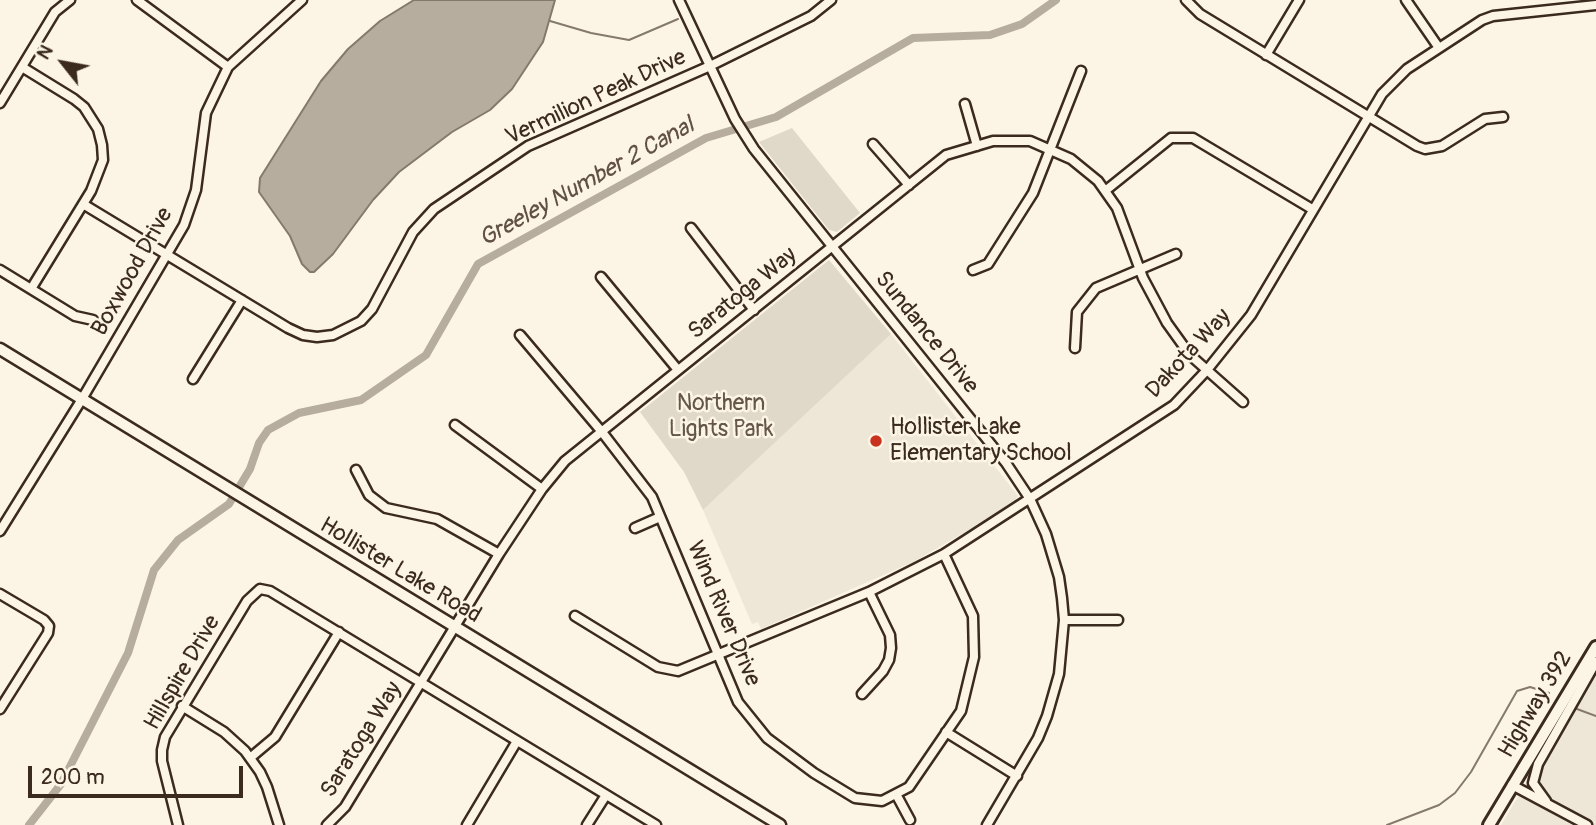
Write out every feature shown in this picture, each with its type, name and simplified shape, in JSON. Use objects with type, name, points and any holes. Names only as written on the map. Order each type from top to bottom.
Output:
[{"type":"main road","name":"Highway 392","points":[[1489,825],[1596,647]]},
{"type":"street","points":[[0,103],[55,12],[70,0]]},
{"type":"street","points":[[137,0],[228,67]]},
{"type":"street","name":"Boxwood Drive","points":[[0,531],[82,400],[184,225],[196,190],[206,113],[228,67],[302,0]]},
{"type":"street","name":"Sundance Drive","points":[[679,0],[735,119],[749,142],[1006,463],[1030,499],[1046,534],[1059,577],[1063,620],[1062,651],[1054,695],[1038,738],[987,825]]},
{"type":"street","name":"Vermilion Peak Drive","points":[[83,204],[303,335],[333,335],[361,321],[372,309],[413,232],[434,209],[528,146],[710,66],[811,16],[831,0]]},
{"type":"street","points":[[1186,0],[1200,14],[1417,146],[1426,149],[1442,146],[1485,119],[1503,117]]},
{"type":"street","points":[[1266,55],[1299,0]]},
{"type":"street","points":[[1406,0],[1438,48]]},
{"type":"street","name":"Dakota Way","points":[[575,616],[658,667],[678,671],[869,592],[944,555],[1174,405],[1207,370],[1251,315],[1389,84],[1407,69],[1482,20],[1493,16],[1596,5]]},
{"type":"street","points":[[22,68],[74,99],[92,116],[99,129],[103,160],[83,204],[31,289]]},
{"type":"street","points":[[973,270],[988,264],[1033,193],[1081,71]]},
{"type":"street","points":[[965,104],[977,146]]},
{"type":"street","points":[[1105,191],[1171,138],[1193,138],[1312,209]]},
{"type":"street","name":"Saratoga Way","points":[[327,825],[345,807],[499,554],[542,489],[565,461],[946,155],[993,141],[1030,141],[1071,159],[1098,181],[1117,208],[1140,268],[1167,323],[1190,355],[1243,402]]},
{"type":"street","points":[[873,144],[909,185]]},
{"type":"street","points":[[691,228],[754,310]]},
{"type":"street","points":[[1075,348],[1077,312],[1096,288],[1176,254]]},
{"type":"street","points":[[0,270],[75,316],[93,320]]},
{"type":"street","points":[[601,276],[678,370]]},
{"type":"street","points":[[192,379],[242,300]]},
{"type":"street","name":"Wind River Drive","points":[[520,335],[602,432],[652,497],[738,702],[766,738],[814,773],[855,798],[882,801],[896,794]]},
{"type":"street","name":"Hollister Lake Road","points":[[0,349],[780,825]]},
{"type":"street","points":[[455,425],[542,489]]},
{"type":"street","points":[[356,470],[369,495],[386,508],[437,519],[499,554]]},
{"type":"street","points":[[635,528],[660,517]]},
{"type":"street","points":[[910,820],[896,794],[909,787],[961,711],[974,657],[973,616],[944,555]]},
{"type":"street","name":"Hillspire Drive","points":[[178,825],[164,773],[162,750],[171,724],[254,592],[260,589],[270,591],[339,632]]},
{"type":"street","points":[[862,694],[883,671],[891,648],[890,635],[869,592]]},
{"type":"street","points":[[0,594],[49,626],[48,633],[2,703]]},
{"type":"street","points":[[1063,620],[1118,620]]},
{"type":"street","points":[[250,758],[275,737],[339,632],[656,825]]},
{"type":"street","points":[[1546,801],[1533,783],[1538,764],[1596,662]]},
{"type":"street","points":[[182,706],[224,732],[250,758],[267,787],[279,825]]},
{"type":"street","points":[[946,732],[1017,776]]},
{"type":"street","points":[[467,825],[517,741]]},
{"type":"street","points":[[1512,785],[1587,825]]},
{"type":"street","points":[[587,825],[606,795]]},
{"type":"shaded area","points":[[414,0],[555,0],[543,42],[512,89],[490,110],[452,132],[399,172],[373,200],[333,254],[314,272],[310,272],[302,264],[290,236],[259,192],[260,178],[321,81],[348,49],[380,21]]},
{"type":"shaded area","name":"Hollister Lake Elementary School","points":[[891,334],[1018,496],[998,513],[915,561],[761,629],[758,622],[752,624],[703,510]]},
{"type":"shaded area","points":[[1596,667],[1596,825],[1501,825]]},
{"type":"green space","points":[[792,128],[860,213],[837,232],[829,230],[759,142]]},
{"type":"green space","name":"Northern Lights Park","points":[[829,260],[891,334],[703,510],[684,472],[640,412]]},
{"type":"waterway","name":"Greeley Number 2 Canal","points":[[29,825],[61,784],[128,653],[154,570],[178,540],[229,504],[250,469],[259,443],[268,430],[299,413],[361,400],[426,355],[478,264],[706,138],[776,117],[913,38],[990,35],[1022,24],[1056,0]]},
{"type":"waterway","points":[[550,21],[629,40],[678,19]]},
{"type":"waterway","points":[[1387,825],[1439,805],[1455,793],[1471,772],[1517,691],[1530,687],[1549,693]]},
{"type":"waterway","points":[[1577,709],[1596,716]]},
{"type":"place","name":"Hollister Lake Elementary School","points":[[876,441]]}]
